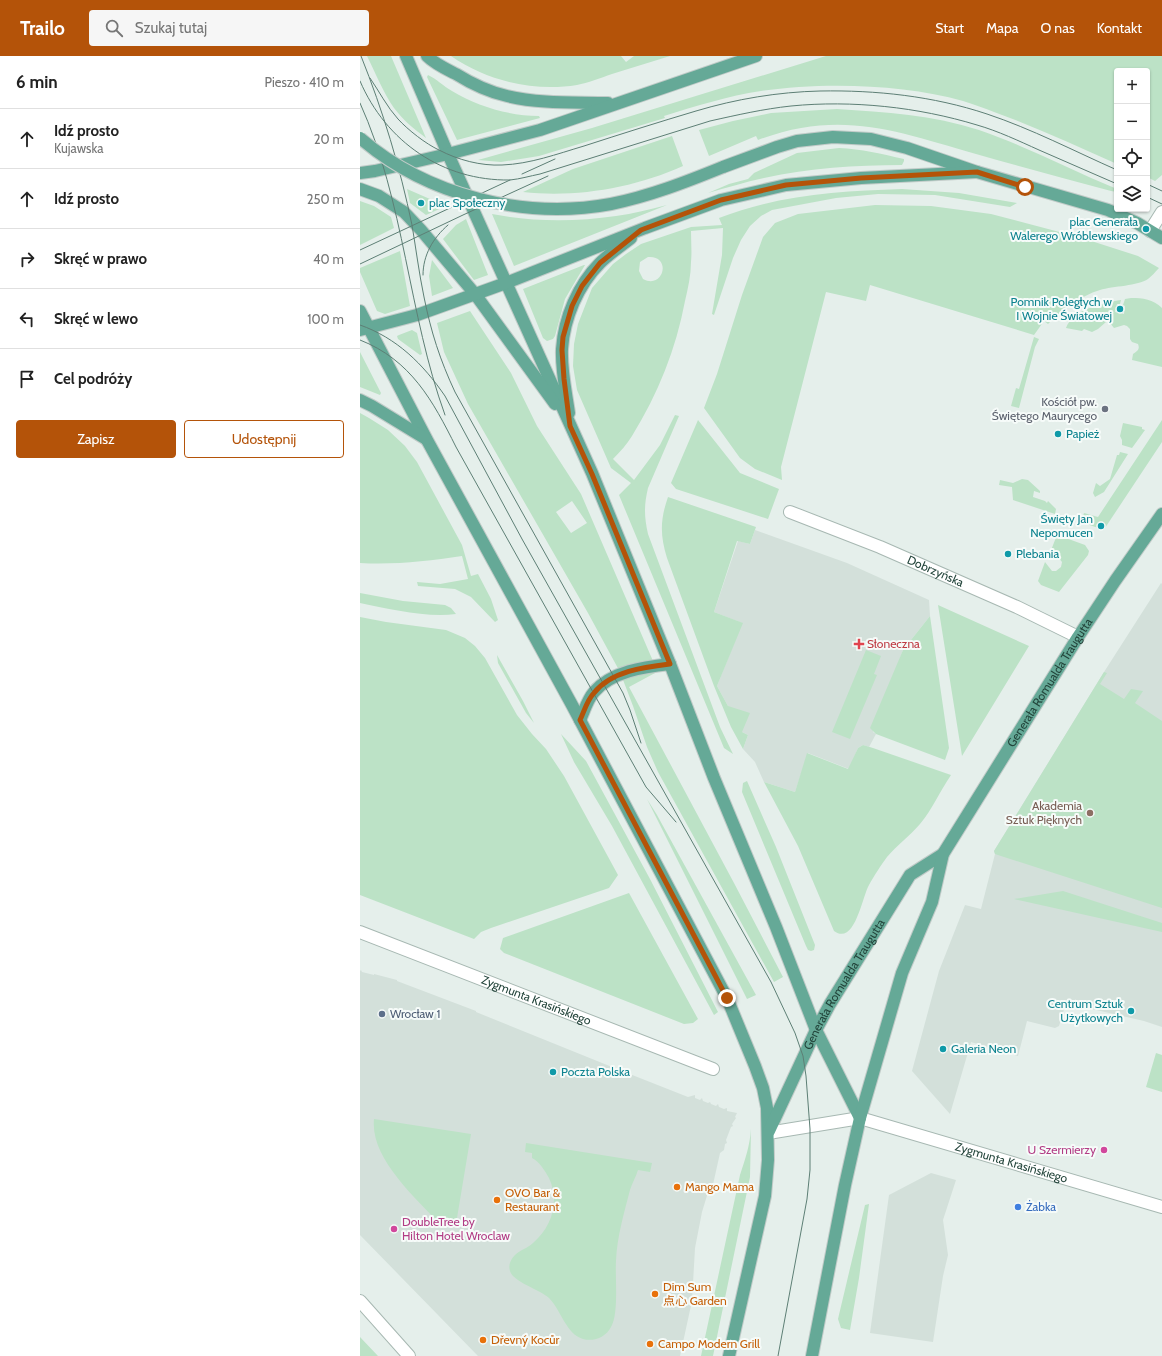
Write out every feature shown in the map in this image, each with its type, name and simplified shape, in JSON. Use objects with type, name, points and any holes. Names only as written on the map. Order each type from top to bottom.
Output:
[{"type":"main road","points":[[406,56],[448,154],[592,474],[670,664],[714,778],[776,927],[816,1030],[860,1118]]},
{"type":"main road","points":[[427,56],[468,81],[486,90],[506,96],[541,101],[616,104]]},
{"type":"main road","points":[[360,173],[375,171],[448,154],[540,130],[756,56]]},
{"type":"main road","points":[[360,138],[396,164],[449,189],[471,197],[504,205],[530,208],[580,208],[610,204],[640,197],[673,187],[723,167],[797,141],[819,138],[847,137],[871,139],[1108,210],[1137,222],[1162,238]]},
{"type":"main road","points":[[364,329],[417,315],[476,294],[721,200],[786,185],[861,178],[977,172]]},
{"type":"main road","points":[[360,189],[379,196],[404,212],[421,230],[476,294],[570,426]]},
{"type":"main road","points":[[570,426],[562,350],[563,337],[572,306],[582,286],[600,263],[641,230]]},
{"type":"main road","points":[[360,310],[364,329],[427,440],[580,720],[727,998],[763,1088],[767,1108],[768,1133]]},
{"type":"main road","points":[[360,400],[427,440]]},
{"type":"main road","name":"Generała Romualda Traugutta","points":[[812,1356],[845,1185],[860,1118],[902,973],[932,902],[943,854],[1114,581],[1162,514]]},
{"type":"main road","points":[[580,720],[593,693],[614,677],[642,667],[670,664]]},
{"type":"main road","name":"Generała Romualda Traugutta","points":[[729,1356],[765,1196],[768,1160],[768,1133],[816,1030],[830,1004],[910,875],[943,854]]},
{"type":"street","points":[[1150,231],[1162,212]]},
{"type":"street","name":"Dobrzyńska","points":[[790,512],[880,547],[1078,637]]},
{"type":"street","name":"Zygmunta Krasińskiego","points":[[360,932],[713,1069]]},
{"type":"street","points":[[768,1133],[860,1118]]},
{"type":"street","name":"Zygmunta Krasińskiego","points":[[860,1118],[1162,1207]]},
{"type":"street","points":[[360,1301],[409,1356]]},
{"type":"shaded area","points":[[755,530],[847,563],[929,600],[930,616],[903,650],[873,732],[876,734],[869,747],[863,745],[858,748],[849,769],[808,753],[795,792],[764,782],[755,762],[743,749],[748,735],[742,732],[717,686],[742,623],[714,612],[738,541],[750,544]]},
{"type":"shaded area","name":"Akademia Sztuk Pięknych","points":[[1161,583],[1162,1027],[1144,1021],[1066,1003],[1059,1026],[1055,1028],[1027,1021],[1018,1056],[971,1042],[950,1114],[912,1071],[939,971],[965,905],[981,909],[995,854],[994,851],[1104,672]]},
{"type":"shaded area","points":[[361,970],[362,972],[397,980],[688,1097],[695,1095],[695,1098],[700,1100],[702,1098],[703,1101],[708,1103],[710,1102],[716,1106],[718,1104],[719,1107],[724,1109],[727,1108],[727,1111],[737,1113],[732,1124],[733,1126],[731,1127],[726,1140],[727,1143],[725,1144],[724,1150],[720,1153],[712,1189],[709,1189],[702,1212],[695,1248],[692,1301],[680,1356],[478,1356],[360,1235]]},
{"type":"shaded area","points":[[931,1173],[956,1180],[943,1220],[948,1255],[943,1276],[933,1342],[870,1333],[889,1195]]},
{"type":"green space","points":[[367,56],[391,56],[426,138],[409,124],[394,108]]},
{"type":"green space","points":[[451,56],[621,56],[626,62],[634,56],[670,56],[590,82],[561,87],[544,87],[495,78],[465,65]]},
{"type":"green space","points":[[826,56],[1162,56],[1162,175],[1155,181],[1150,178],[1150,68],[1114,68],[1114,163],[1025,124],[963,101],[915,91],[863,86],[810,86],[761,91],[712,102],[664,116],[665,118],[539,156],[501,162],[478,160],[592,128]]},
{"type":"green space","points":[[428,75],[452,91],[483,106],[516,114],[539,116],[540,118],[457,140],[427,77]]},
{"type":"green space","points":[[837,109],[891,113],[962,125],[1014,143],[1114,188],[1114,192],[920,138],[893,131],[868,127],[842,125],[815,126],[788,131],[758,140],[756,136],[709,156],[699,130],[771,113]]},
{"type":"green space","points":[[672,136],[683,166],[664,174],[604,190],[563,194],[523,192],[573,169]]},
{"type":"green space","points":[[839,148],[855,149],[880,154],[904,159],[904,161],[902,165],[850,166],[815,169],[757,180],[708,193],[729,184],[748,179],[754,173],[797,153]]},
{"type":"green space","points":[[407,189],[446,206],[426,215],[410,203]]},
{"type":"green space","points":[[902,189],[959,193],[1017,203],[1010,207],[935,195],[878,194],[836,198],[772,210],[761,216],[750,226],[741,240],[733,258],[714,315],[712,314],[722,255],[723,228],[691,231],[689,282],[677,336],[671,354],[650,404],[628,442],[613,459],[634,480],[660,445],[675,415],[679,416],[648,488],[645,516],[648,534],[720,727],[733,754],[724,748],[619,495],[631,483],[611,468],[577,390],[573,366],[574,344],[578,324],[592,288],[613,264],[641,244],[691,227],[722,225],[719,218],[764,204],[786,199],[832,193]],"holes":[[[648,257],[656,258],[663,266],[660,276],[656,280],[650,281],[643,279],[639,271],[640,262]]]},
{"type":"green space","points":[[360,201],[374,206],[391,217],[394,228],[360,245]]},
{"type":"green space","points":[[667,205],[514,266],[492,214],[523,219],[570,220],[622,215]]},
{"type":"green space","points":[[875,205],[931,206],[991,214],[1082,238],[1138,256],[1159,268],[1144,281],[1132,285],[1100,290],[1085,296],[1065,309],[1048,324],[1044,321],[1034,335],[870,285],[866,301],[826,292],[781,467],[782,480],[755,469],[740,458],[704,408],[717,374],[742,295],[763,237],[775,223],[798,214]]},
{"type":"green space","points":[[466,219],[488,275],[474,280],[443,239],[456,225]]},
{"type":"green space","points":[[400,251],[410,306],[385,314],[377,311],[360,272],[360,268]]},
{"type":"green space","points":[[432,260],[453,288],[432,296],[429,276]]},
{"type":"green space","points":[[584,265],[565,299],[555,336],[553,339],[547,341],[543,338],[523,289]]},
{"type":"green space","points":[[1131,298],[1148,300],[1162,308],[1162,367],[1132,360],[1133,354],[1138,350],[1139,346],[1130,339],[1130,329],[1127,326],[1124,325],[1114,328],[1110,323],[1106,322],[1092,332],[1084,329],[1082,331],[1066,328],[1075,316],[1089,308],[1106,303],[1121,300],[1120,304],[1117,304],[1115,312],[1124,314],[1125,306],[1123,305],[1125,299]]},
{"type":"green space","points":[[470,311],[511,373],[537,426],[581,494],[656,668],[655,673],[629,687],[783,977],[774,982],[658,772],[647,747],[620,672],[588,613],[468,404],[444,352],[437,323]],"holes":[[[572,501],[587,523],[571,533],[556,512]]]},
{"type":"green space","points":[[412,330],[417,333],[422,354],[420,355],[398,339],[397,336]]},
{"type":"green space","points":[[1034,337],[1039,339],[1035,347],[1019,408],[1011,406],[1016,388],[1019,389]]},
{"type":"green space","points":[[360,352],[381,393],[380,395],[360,387]]},
{"type":"green space","points":[[360,413],[388,430],[405,446],[417,462],[462,545],[471,576],[478,574],[491,599],[498,620],[495,622],[471,597],[455,589],[418,586],[417,582],[440,584],[468,579],[462,556],[411,562],[360,563]]},
{"type":"green space","points":[[698,420],[740,473],[779,489],[768,519],[676,489],[671,483]]},
{"type":"green space","points":[[1162,420],[1162,442],[1105,528],[1101,529],[1081,522],[1084,513],[1098,517]]},
{"type":"green space","points":[[1123,423],[1142,427],[1142,429],[1145,430],[1132,448],[1122,445],[1120,436]]},
{"type":"green space","points":[[1120,452],[1128,454],[1104,492],[1095,497],[1093,493],[1096,483],[1100,486],[1110,479],[1117,455],[1119,455]]},
{"type":"green space","points":[[1022,479],[1028,480],[1040,491],[1040,493],[1034,491],[1033,497],[1047,503],[1048,501],[1056,509],[1055,514],[1013,500],[1012,487],[999,485],[1000,480],[1013,483]]},
{"type":"green space","points":[[668,497],[756,527],[750,544],[737,541],[714,612],[743,623],[717,686],[728,706],[750,713],[742,732],[748,735],[743,749],[731,727],[714,686],[667,558],[662,535],[662,520]]},
{"type":"green space","points":[[1057,536],[1085,545],[1089,551],[1088,555],[1059,592],[1041,585],[1038,581],[1045,562],[1052,571],[1056,571],[1061,567],[1062,562],[1058,557],[1053,556],[1048,558]]},
{"type":"green space","points":[[360,593],[403,601],[445,605],[451,608],[456,614],[421,614],[360,603]]},
{"type":"green space","points":[[938,605],[1029,646],[962,756]]},
{"type":"green space","points":[[930,616],[949,748],[945,760],[876,734],[870,728],[903,650]]},
{"type":"green space","points":[[360,617],[446,630],[465,638],[475,646],[485,658],[517,715],[546,749],[564,776],[618,875],[609,888],[491,928],[481,932],[474,939],[360,895]]},
{"type":"green space","points":[[866,650],[881,656],[874,674],[877,675],[850,739],[832,732]]},
{"type":"green space","points":[[497,655],[534,723],[526,713],[498,663]]},
{"type":"green space","points":[[1104,672],[1107,673],[1100,684],[1124,699],[1131,689],[1143,691],[1135,703],[1162,721],[1162,908],[995,854],[994,851]]},
{"type":"green space","points":[[561,734],[586,761],[650,879],[718,1012],[714,1015],[612,826],[574,762]]},
{"type":"green space","points":[[863,745],[951,775],[924,819],[882,863],[866,891],[857,918],[847,932],[841,934],[834,931],[798,846],[764,782],[795,792],[807,753],[848,769],[858,748]]},
{"type":"green space","points":[[747,781],[776,847],[815,945],[814,950],[808,950],[806,946],[742,792],[743,783]]},
{"type":"green space","points":[[647,799],[657,815],[756,995],[747,999]]},
{"type":"green space","points":[[1063,891],[1162,923],[1162,932],[1014,899]]},
{"type":"green space","points":[[629,893],[698,1019],[693,1023],[684,1024],[504,953],[500,949],[503,938]]},
{"type":"green space","points":[[1156,1053],[1162,1055],[1162,1092],[1146,1087]]},
{"type":"green space","points":[[374,1119],[471,1134],[457,1218],[456,1221],[450,1226],[440,1224],[396,1176],[379,1148],[375,1134]]},
{"type":"green space","points":[[751,1129],[750,1177],[713,1356],[701,1356],[740,1175],[748,1147]]},
{"type":"green space","points":[[526,1143],[652,1163],[650,1172],[638,1170],[630,1190],[618,1243],[616,1261],[615,1313],[609,1331],[599,1338],[587,1340],[577,1336],[568,1327],[549,1298],[516,1279],[509,1269],[511,1260],[519,1252],[531,1245],[540,1237],[549,1221],[554,1204],[554,1196],[549,1178],[544,1169],[535,1159],[532,1158],[532,1153],[525,1152]]},
{"type":"green space","points":[[869,1204],[850,1330],[841,1328],[838,1319],[865,1205]]},
{"type":"green space","points":[[360,1337],[378,1356],[360,1356]]},
{"type":"tram line","points":[[361,56],[377,97],[396,161],[412,225],[427,310],[436,346],[445,369],[455,392],[623,693],[641,743]]},
{"type":"tram line","points":[[370,78],[394,114],[417,136],[446,154],[470,162],[494,165],[523,163],[543,158],[726,103],[789,93],[841,91],[904,95],[967,108],[1020,126],[1114,169]]},
{"type":"tram line","points":[[360,81],[371,103],[385,122],[401,139],[420,154],[440,165],[462,174],[485,179],[510,180],[540,174],[710,121],[740,114],[791,106],[838,104],[885,106],[908,109],[977,125],[1008,136],[1114,183]]},
{"type":"tram line","points":[[360,103],[375,141],[387,180],[397,219],[422,337],[445,415]]},
{"type":"tram line","points":[[522,174],[555,159]]},
{"type":"tram line","points":[[360,264],[548,176]]},
{"type":"tram line","points":[[360,250],[510,180]]},
{"type":"tram line","points":[[1150,185],[1162,191]]},
{"type":"tram line","points":[[1150,198],[1162,204]]},
{"type":"tram line","points":[[423,275],[423,268],[430,247],[433,241],[448,225]]},
{"type":"tram line","points":[[360,325],[386,337],[408,353],[428,373],[445,396],[522,539],[771,982],[795,1033],[803,1056],[806,1076],[810,1129],[810,1170],[807,1199],[778,1356]]},
{"type":"tram line","points":[[360,340],[378,348],[393,359],[407,371],[429,398],[646,787],[676,822]]},
{"type":"place","name":"plac Społeczny","points":[[421,203]]},
{"type":"place","name":"plac Generała Walerego Wróblewskiego","points":[[1146,229]]},
{"type":"place","name":"Pomnik Poległych w I Wojnie Światowej","points":[[1120,309]]},
{"type":"place","name":"Kościół pw. Świętego Maurycego","points":[[1105,409]]},
{"type":"place","name":"Papież","points":[[1058,434]]},
{"type":"place","name":"Święty Jan Nepomucen","points":[[1101,526]]},
{"type":"place","name":"Plebania","points":[[1008,554]]},
{"type":"place","name":"Słoneczna","points":[[859,644]]},
{"type":"place","name":"Akademia Sztuk Pięknych","points":[[1090,813]]},
{"type":"place","name":"Centrum Sztuk Użytkowych","points":[[1131,1011]]},
{"type":"place","name":"Wrocław 1","points":[[382,1014]]},
{"type":"place","name":"Galeria Neon","points":[[943,1049]]},
{"type":"place","name":"Poczta Polska","points":[[553,1072]]},
{"type":"place","name":"U Szermierzy","points":[[1104,1150]]},
{"type":"place","name":"Mango Mama","points":[[677,1187]]},
{"type":"place","name":"OVO Bar & Restaurant","points":[[497,1200]]},
{"type":"place","name":"Żabka","points":[[1018,1207]]},
{"type":"place","name":"DoubleTree by Hilton Hotel Wroclaw","points":[[394,1229]]},
{"type":"place","name":"Dim Sum 点心 Garden","points":[[655,1294]]},
{"type":"place","name":"Dřevný Kocůr","points":[[483,1340]]},
{"type":"place","name":"Campo Modern Grill","points":[[650,1344]]},
{"type":"route","points":[[727,998],[580,720],[593,693],[614,677],[642,667],[670,664],[592,474],[570,426],[562,350],[563,337],[572,306],[582,286],[600,263],[641,230],[721,200],[786,185],[861,178],[977,172],[1025,187]]}]
